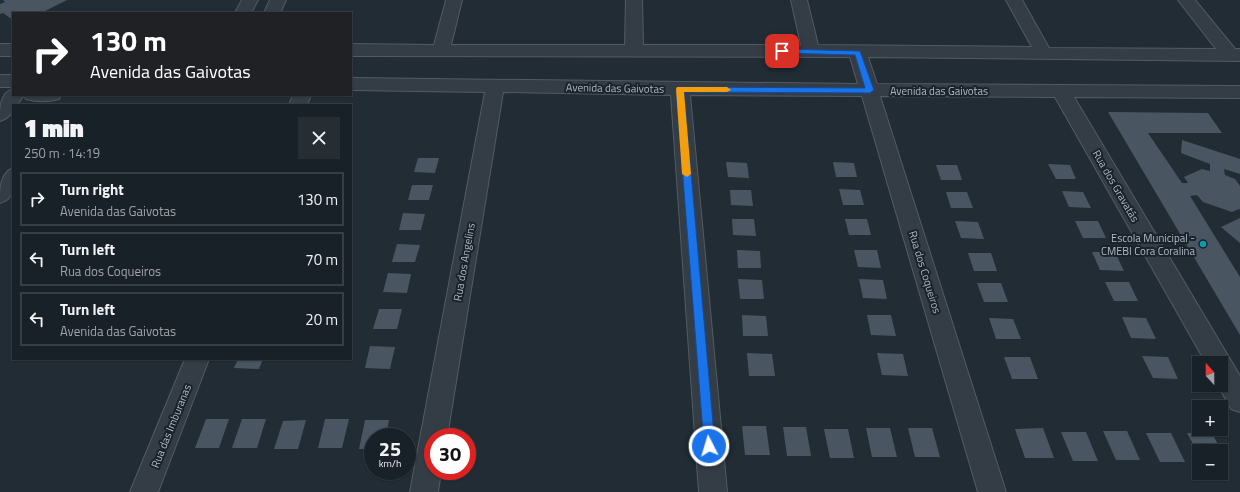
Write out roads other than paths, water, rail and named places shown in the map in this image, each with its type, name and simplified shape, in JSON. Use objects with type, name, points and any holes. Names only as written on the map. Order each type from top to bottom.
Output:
[{"type":"street","points":[[244,12],[250,0]]},
{"type":"street","points":[[272,12],[278,0]]},
{"type":"street","points":[[441,50],[454,0]]},
{"type":"street","points":[[634,0],[634,51]]},
{"type":"street","points":[[799,0],[811,51]]},
{"type":"street","points":[[1014,0],[1044,54]]},
{"type":"street","points":[[1186,0],[1235,55]]},
{"type":"street","points":[[0,50],[12,50]]},
{"type":"street","points":[[352,50],[811,51],[858,53],[1235,55]]},
{"type":"street","name":"Rua dos Coqueiros","points":[[858,53],[992,492]]},
{"type":"street","points":[[0,81],[12,81]]},
{"type":"street","name":"Avenida das Gaivotas","points":[[352,84],[680,89],[1240,92]]},
{"type":"street","name":"Rua dos Angelins","points":[[436,428],[495,86]]},
{"type":"street","points":[[680,89],[713,492]]},
{"type":"street","name":"Rua dos Gravatás","points":[[1061,91],[1215,356]]},
{"type":"street","points":[[0,114],[14,96]]},
{"type":"street","points":[[0,194],[12,177]]},
{"type":"street","name":"Rua das Imburanas","points":[[144,492],[197,360]]},
{"type":"street","points":[[1228,379],[1240,400]]},
{"type":"street","points":[[424,492],[426,480]]},
{"type":"place","name":"Escola Municipal - CMEBI Cora Coralina","points":[[1203,244]]}]
